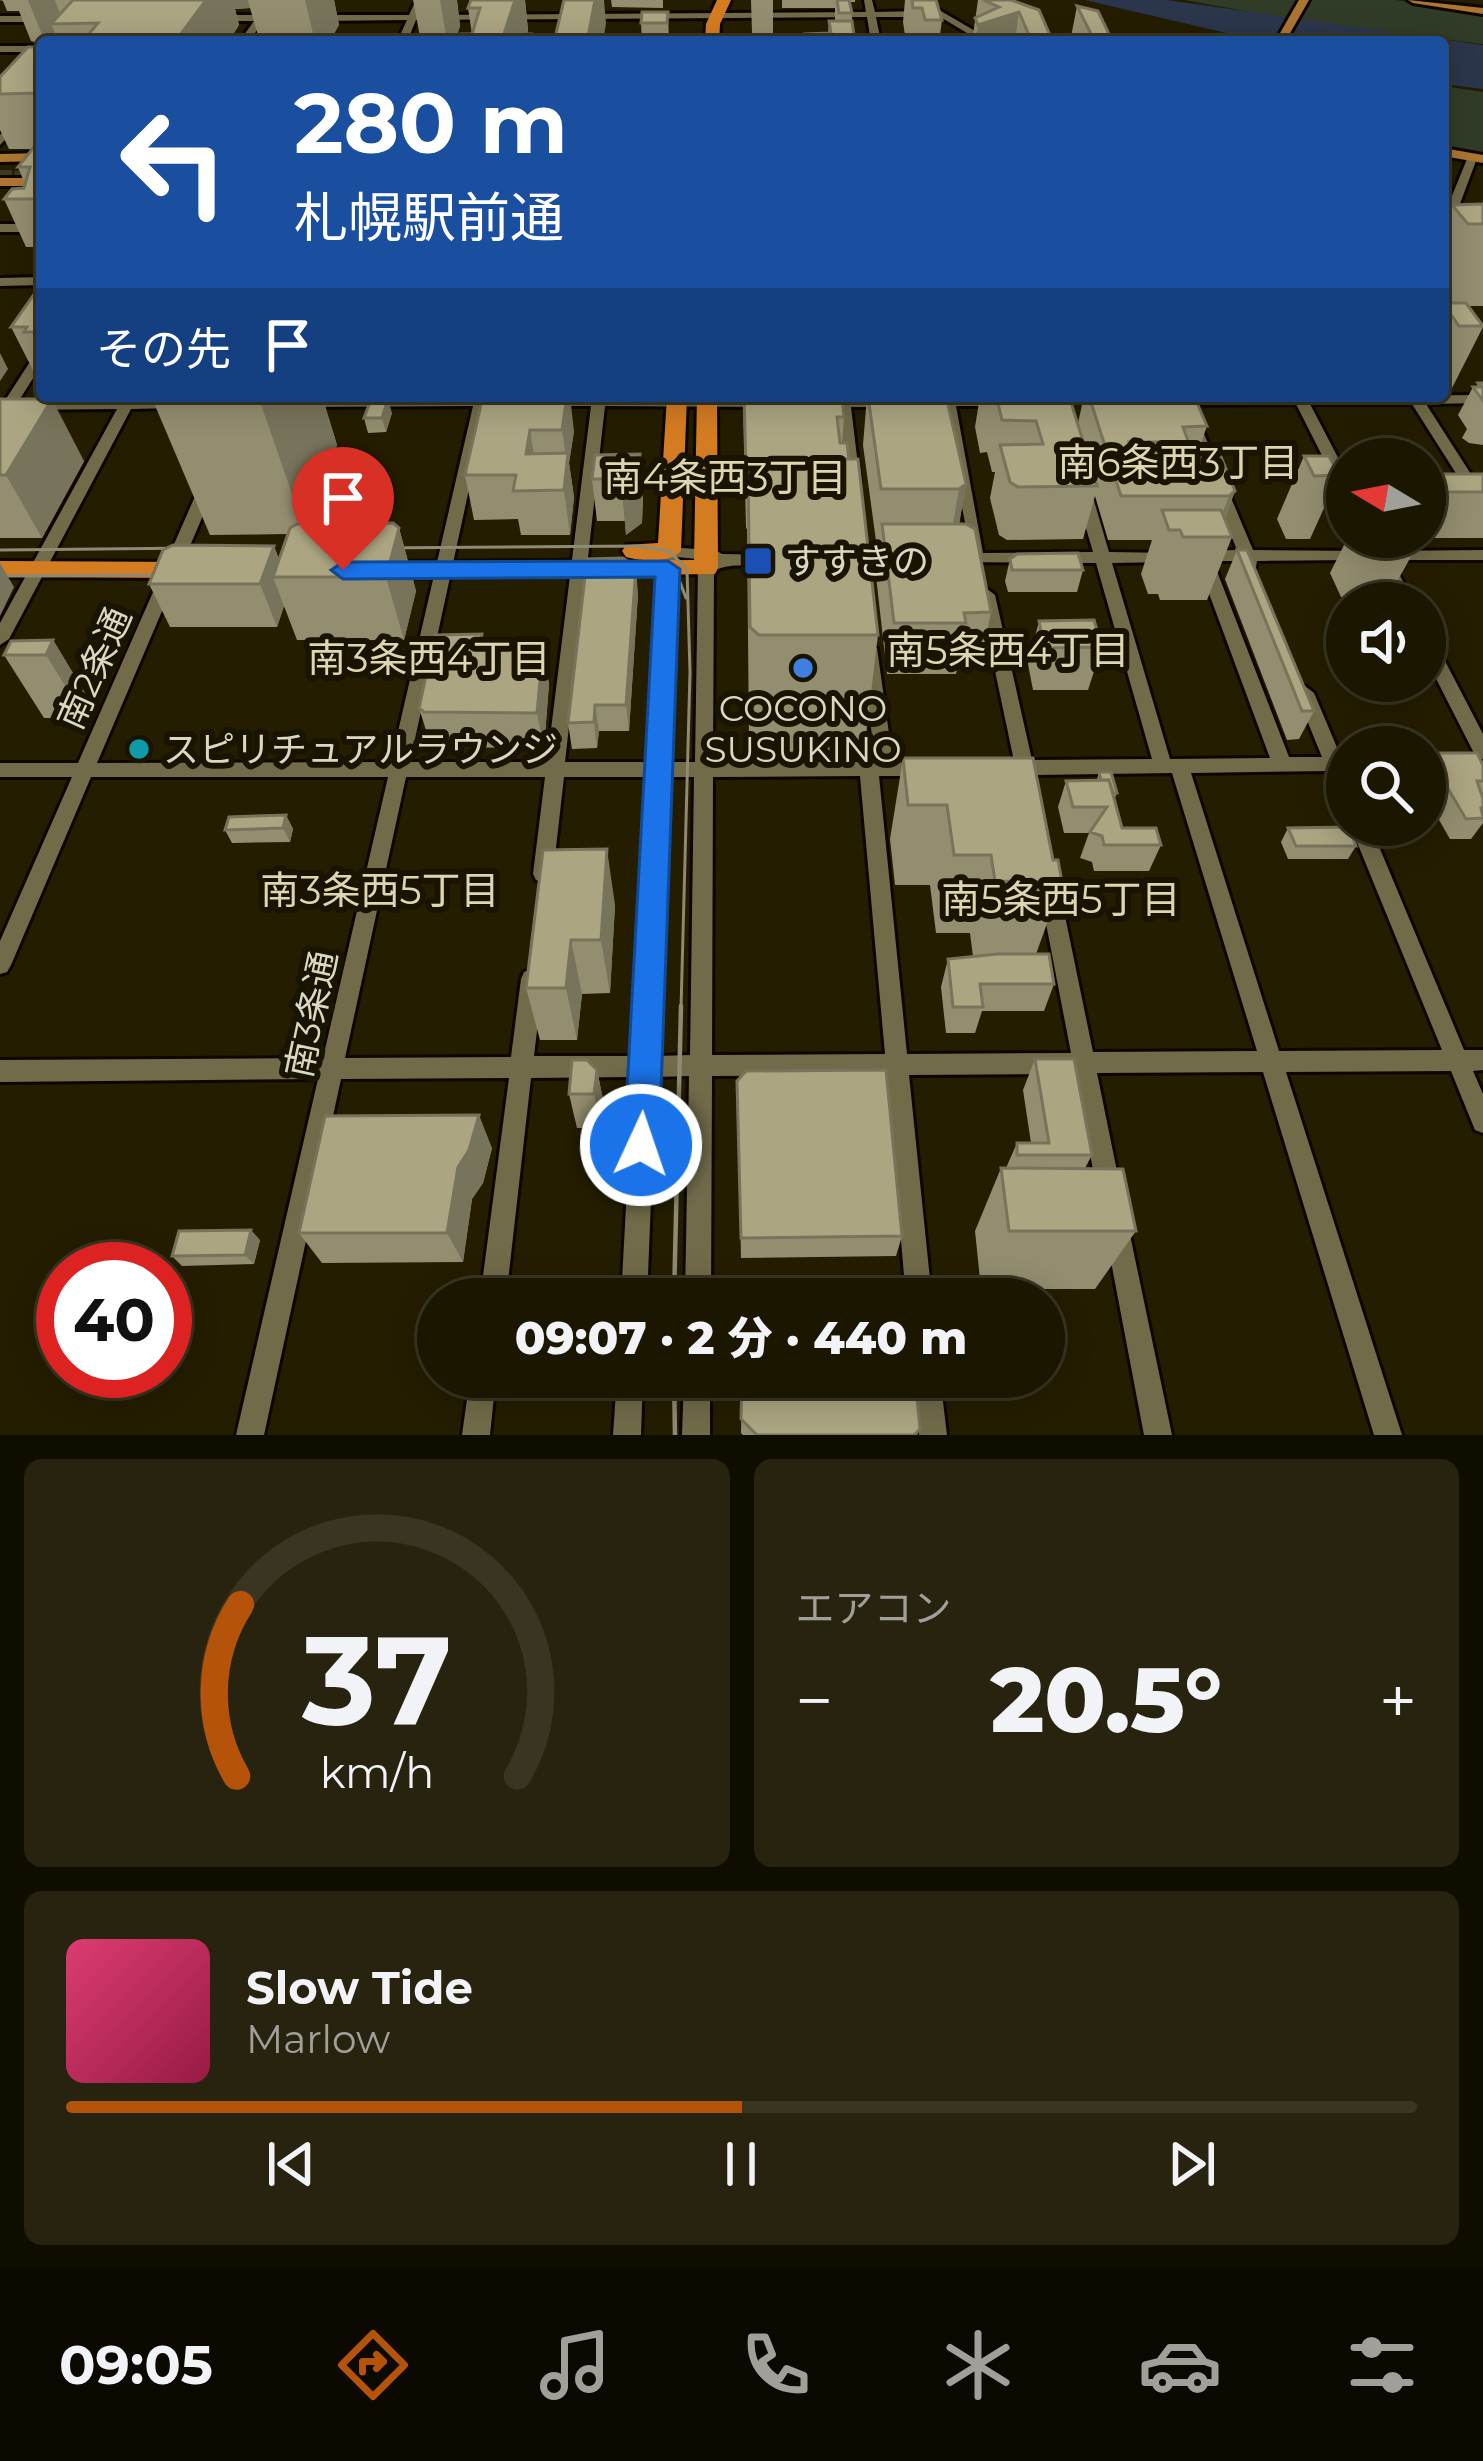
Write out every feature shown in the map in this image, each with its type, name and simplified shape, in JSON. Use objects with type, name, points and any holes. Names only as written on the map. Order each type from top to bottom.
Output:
[{"type":"highway","points":[[694,36],[696,17],[705,0]]},
{"type":"highway","points":[[713,36],[715,16],[724,0]]},
{"type":"highway","points":[[669,560],[677,402]]},
{"type":"highway","points":[[353,561],[712,559],[707,402]]},
{"type":"highway","points":[[0,554],[43,561],[194,561]]},
{"type":"highway","points":[[0,569],[43,561]]},
{"type":"main road","points":[[1283,36],[1304,0]]},
{"type":"main road","points":[[1413,0],[1483,11]]},
{"type":"main road","points":[[1449,155],[1479,161]]},
{"type":"main road","points":[[0,158],[36,158]]},
{"type":"main road","points":[[0,182],[36,182]]},
{"type":"street","points":[[248,36],[272,0]]},
{"type":"street","points":[[405,36],[421,0]]},
{"type":"street","points":[[565,20],[569,0]]},
{"type":"street","points":[[868,0],[875,36]]},
{"type":"street","points":[[916,0],[978,36]]},
{"type":"street","points":[[303,18],[565,20],[936,14]]},
{"type":"street","points":[[204,18],[289,18]]},
{"type":"street","points":[[0,19],[47,19]]},
{"type":"street","points":[[0,49],[36,49]]},
{"type":"street","points":[[0,142],[36,101]]},
{"type":"street","points":[[21,118],[36,118]]},
{"type":"street","points":[[1449,211],[1479,161]]},
{"type":"street","points":[[1449,217],[1465,220]]},
{"type":"street","points":[[0,228],[36,227]]},
{"type":"street","points":[[0,282],[36,281]]},
{"type":"street","points":[[3,410],[36,363]]},
{"type":"street","points":[[1449,398],[1483,399]]},
{"type":"street","points":[[3,410],[104,402]]},
{"type":"street","points":[[0,639],[128,402]]},
{"type":"street","points":[[164,402],[199,404]]},
{"type":"street","points":[[284,403],[333,402]]},
{"type":"street","name":"南3条通","points":[[250,1435],[480,402]]},
{"type":"street","points":[[540,901],[599,402]]},
{"type":"street","points":[[766,402],[786,403]]},
{"type":"street","points":[[809,403],[822,402]]},
{"type":"street","points":[[836,402],[854,502]]},
{"type":"street","points":[[948,402],[1033,812]]},
{"type":"street","points":[[1185,402],[1256,575]]},
{"type":"street","points":[[1302,402],[1326,448]]},
{"type":"street","points":[[1418,402],[1483,505]]},
{"type":"street","points":[[1461,470],[1483,473]]},
{"type":"street","points":[[1078,474],[1271,1060],[1388,1435]]},
{"type":"street","name":"南2条通","points":[[0,965],[85,770],[194,561],[212,476]]},
{"type":"street","points":[[931,558],[1326,555]]},
{"type":"street","points":[[1446,555],[1483,555]]},
{"type":"street","points":[[1204,556],[1282,764]]},
{"type":"street","points":[[698,1278],[704,769],[712,559],[789,559]]},
{"type":"street","points":[[635,1278],[669,560]]},
{"type":"street","points":[[869,636],[894,1063],[917,1278]]},
{"type":"street","points":[[1446,681],[1483,752]]},
{"type":"street","points":[[1300,682],[1326,734]]},
{"type":"street","points":[[1461,763],[1483,763]]},
{"type":"street","points":[[998,768],[1326,764]]},
{"type":"street","points":[[0,770],[953,769]]},
{"type":"street","points":[[1369,846],[1483,1121]]},
{"type":"street","points":[[1042,856],[1158,1435]]},
{"type":"street","points":[[496,1278],[535,948]]},
{"type":"street","points":[[0,1071],[1483,1060]]},
{"type":"street","points":[[476,1435],[480,1398]]},
{"type":"street","points":[[627,1435],[629,1398]]},
{"type":"street","points":[[696,1435],[697,1398]]},
{"type":"street","points":[[929,1398],[933,1435]]},
{"type":"green space","points":[[1185,0],[1396,0],[1483,14],[1483,44],[1449,40],[1449,36],[1305,22]]},
{"type":"green space","points":[[1449,87],[1483,92],[1483,156],[1449,149]]},
{"type":"water","points":[[1085,0],[1167,0],[1420,36],[1239,36]]},
{"type":"water","points":[[1449,40],[1483,45],[1483,89],[1449,85]]},
{"type":"building","points":[[73,0],[206,0],[179,36],[87,36],[98,23],[51,24]]},
{"type":"building","points":[[471,0],[515,0],[504,34],[530,36],[460,36],[472,34],[480,8],[468,8]]},
{"type":"building","points":[[564,0],[595,0],[588,36],[555,36]]},
{"type":"building","points":[[837,0],[849,0],[852,13],[839,13]]},
{"type":"building","points":[[912,0],[936,0],[942,20],[925,20],[922,8],[913,8]]},
{"type":"building","points":[[983,0],[1011,0],[1039,10],[1050,36],[1029,36],[1019,12],[978,25],[975,18],[999,7]]},
{"type":"building","points":[[1077,6],[1098,11],[1110,36],[1092,36]]},
{"type":"building","points":[[642,12],[668,12],[667,23],[641,23]]},
{"type":"building","points":[[829,21],[852,21],[854,36],[805,34],[831,33]]},
{"type":"building","points":[[28,47],[36,47],[36,93],[0,94],[0,77]]},
{"type":"building","points":[[36,144],[36,199],[4,199],[12,189],[24,188],[30,167],[18,167]]},
{"type":"building","points":[[1483,204],[1483,224],[1468,224],[1452,205]]},
{"type":"building","points":[[36,292],[36,332],[11,327]]},
{"type":"building","points":[[1449,303],[1466,303],[1483,326],[1459,326]]},
{"type":"building","points":[[0,399],[50,402],[6,475],[0,475]]},
{"type":"building","points":[[370,402],[387,402],[382,418],[364,418]]},
{"type":"building","points":[[482,402],[566,402],[562,430],[530,430],[526,454],[568,453],[564,490],[513,491],[516,475],[465,475]]},
{"type":"building","points":[[744,402],[843,402],[844,417],[837,417],[840,443],[847,443],[849,459],[760,459],[746,469]]},
{"type":"building","points":[[869,402],[947,402],[966,484],[959,489],[881,489]]},
{"type":"building","points":[[998,402],[1071,402],[1097,486],[1018,487],[1010,482],[1000,445],[1043,444],[1036,421],[1002,420]]},
{"type":"building","points":[[1091,402],[1197,402],[1207,426],[1183,427],[1192,452],[1219,452],[1235,491],[1229,496],[1121,496]],"holes":[[[1129,442],[1175,442],[1185,467],[1137,469]]]},
{"type":"building","points":[[640,454],[639,481],[622,493],[623,479],[592,479],[595,455]]},
{"type":"building","points":[[1304,456],[1326,456],[1326,476],[1314,476]]},
{"type":"building","points":[[760,459],[858,459],[878,635],[759,635],[750,627],[748,468]]},
{"type":"building","points":[[1446,474],[1483,474],[1483,492],[1446,492]]},
{"type":"building","points":[[1162,510],[1221,510],[1232,537],[1183,537],[1180,530],[1169,530]]},
{"type":"building","points":[[393,523],[399,528],[386,577],[273,577],[290,528],[297,524]]},
{"type":"building","points":[[882,524],[966,524],[975,529],[991,612],[964,613],[966,623],[894,623]]},
{"type":"building","points":[[173,545],[274,546],[260,584],[149,584],[163,550]]},
{"type":"building","points":[[1237,550],[1247,550],[1314,711],[1302,711]]},
{"type":"building","points":[[1078,553],[1083,570],[1012,570],[1010,559],[1017,554]]},
{"type":"building","points":[[623,558],[636,567],[626,705],[595,705],[594,722],[568,723],[587,559]]},
{"type":"building","points":[[1094,620],[1102,647],[1044,648],[1039,621]]},
{"type":"building","points":[[482,634],[479,649],[543,649],[537,713],[424,712],[419,708],[435,635]]},
{"type":"building","points":[[53,640],[46,655],[4,655],[11,641]]},
{"type":"building","points":[[1446,753],[1477,753],[1483,765],[1483,781],[1477,781],[1483,818],[1466,819],[1446,785]]},
{"type":"building","points":[[903,758],[1033,758],[1053,860],[1058,860],[1062,882],[995,881],[991,855],[954,855],[947,805],[908,805]]},
{"type":"building","points":[[1099,772],[1111,772],[1117,793],[1109,780],[1101,780]]},
{"type":"building","points":[[1109,780],[1122,828],[1156,828],[1161,845],[1104,845],[1102,836],[1090,832],[1107,807],[1073,807],[1066,781]]},
{"type":"building","points":[[286,815],[283,828],[225,830],[229,817]]},
{"type":"building","points":[[1326,827],[1326,846],[1296,846],[1288,828]]},
{"type":"building","points":[[607,849],[601,940],[571,940],[566,988],[526,988],[543,850]]},
{"type":"building","points":[[1049,954],[1054,984],[980,984],[983,1007],[953,1007],[948,959]]},
{"type":"building","points":[[1035,1059],[1074,1059],[1092,1155],[1017,1155],[1017,1143],[1049,1143]]},
{"type":"building","points":[[572,1060],[587,1060],[597,1070],[594,1094],[569,1094]]},
{"type":"building","points":[[886,1070],[902,1236],[741,1238],[737,1081],[746,1071]]},
{"type":"building","points":[[479,1115],[469,1150],[458,1167],[447,1233],[299,1233],[325,1116]]},
{"type":"building","points":[[1001,1168],[1123,1169],[1136,1231],[1009,1231]]},
{"type":"building","points":[[251,1230],[245,1255],[192,1256],[192,1242],[176,1242],[179,1231]]},
{"type":"building","points":[[742,1398],[917,1398],[920,1429],[914,1435],[757,1435],[741,1419]]},
{"type":"tunnel","points":[[0,176],[36,176]]},
{"type":"tram line","points":[[372,548],[637,546],[669,551],[687,569],[690,672],[681,1009]]},
{"type":"tram line","points":[[0,550],[198,548]]},
{"type":"tram line","points":[[377,575],[661,573],[680,582],[686,598]]},
{"type":"tram line","points":[[0,576],[185,575]]},
{"type":"tram line","points":[[675,1278],[681,1006]]},
{"type":"tram line","points":[[674,1398],[675,1435]]},
{"type":"place","name":"すすきの","points":[[758,561]]},
{"type":"place","name":"COCONO SUSUKINO","points":[[803,668]]},
{"type":"place","name":"スピリチュアルラウンジ","points":[[139,749]]},
{"type":"district","name":"南6条西3丁目","points":[[1178,462]]},
{"type":"district","name":"南4条西3丁目","points":[[725,477]]},
{"type":"district","name":"南5条西4丁目","points":[[1008,650]]},
{"type":"district","name":"南3条西4丁目","points":[[429,658]]},
{"type":"district","name":"南3条西5丁目","points":[[380,890]]},
{"type":"district","name":"南5条西5丁目","points":[[1061,899]]},
{"type":"route","points":[[343,570],[668,569],[641,1145]]}]
